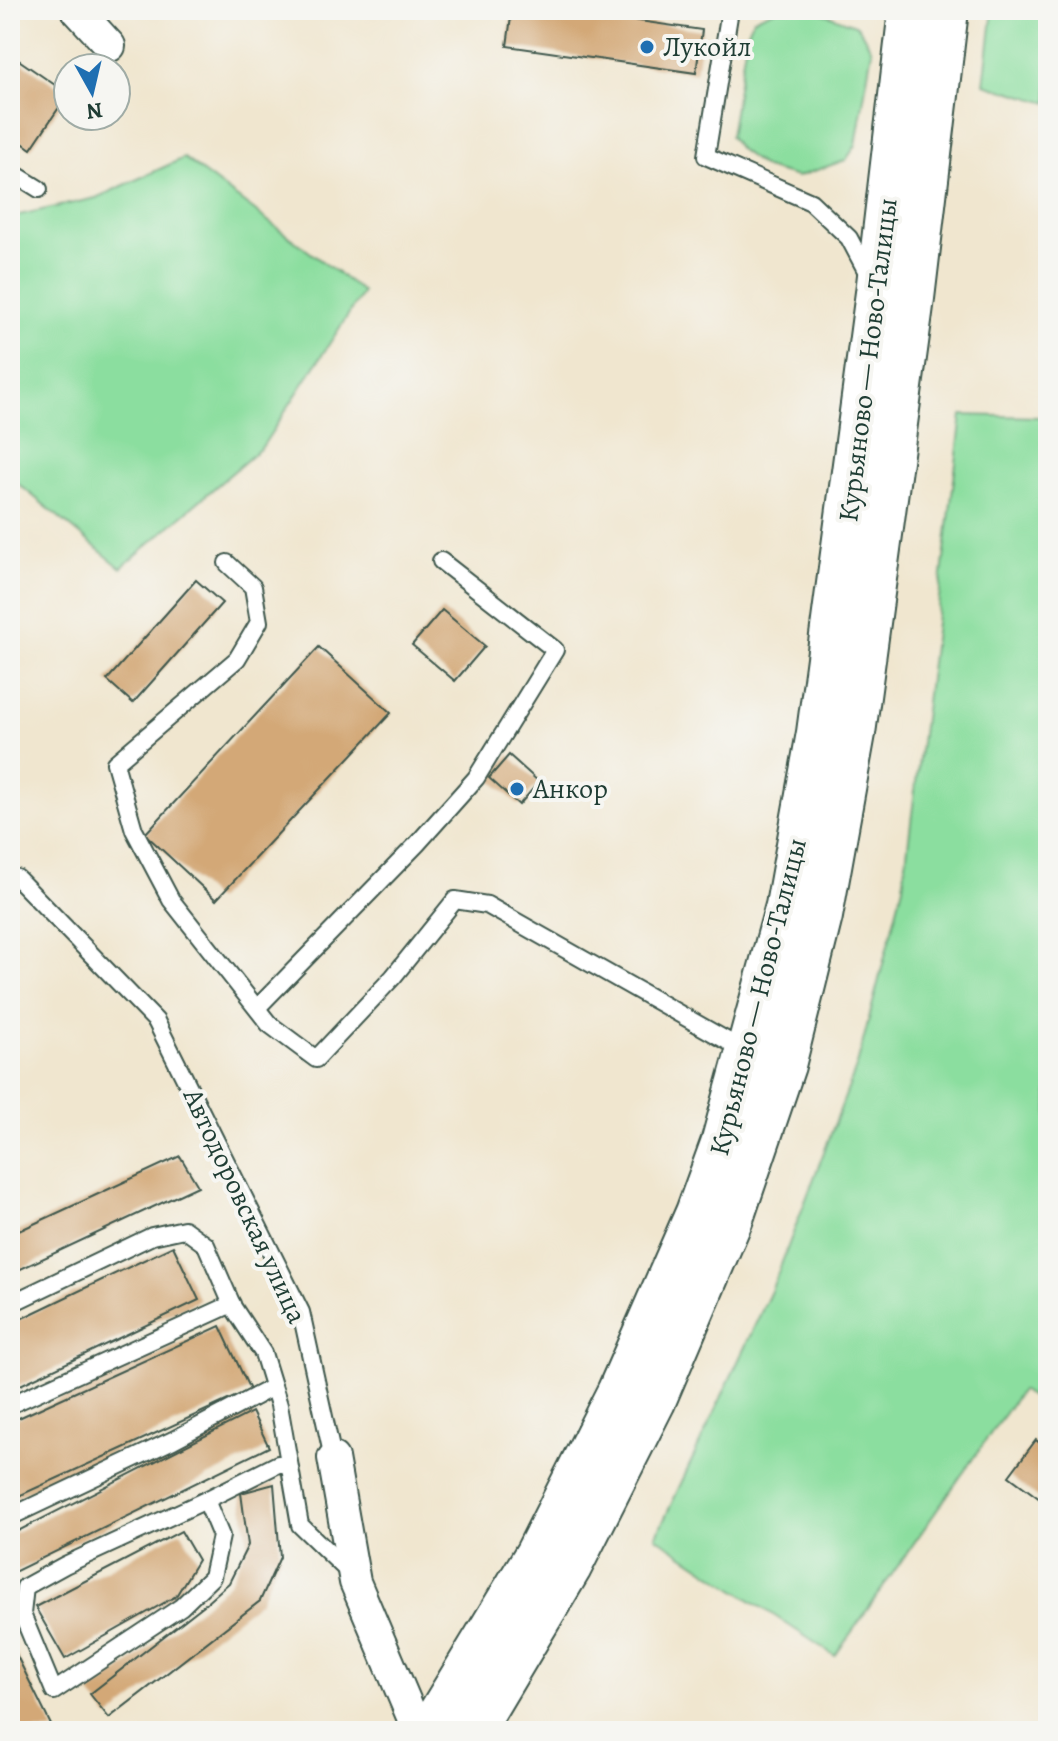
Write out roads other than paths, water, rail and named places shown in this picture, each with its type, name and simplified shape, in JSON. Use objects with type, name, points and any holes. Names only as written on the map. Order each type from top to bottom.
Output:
[{"type":"main road","name":"Курьяново — Ново-Талицы","points":[[430,1731],[537,1555],[619,1393],[698,1213],[723,1144],[788,906],[819,733],[878,293],[911,10]]},
{"type":"main road","name":"Курьяново — Ново-Талицы","points":[[471,1731],[569,1567],[653,1401],[731,1218],[783,1065],[820,916],[853,733],[910,314],[946,10]]},
{"type":"street","points":[[77,10],[110,46]]},
{"type":"street","name":"Автодоровская улица","points":[[333,1458],[355,1578],[418,1731]]},
{"type":"lane","points":[[730,10],[706,156],[811,202],[849,238],[878,293]]},
{"type":"lane","points":[[10,171],[39,189]]},
{"type":"lane","points":[[257,1008],[417,844],[476,778],[555,650],[441,561]]},
{"type":"lane","points":[[227,563],[253,587],[259,622],[237,659],[115,763],[134,830],[171,900],[269,1024],[316,1059],[393,977],[455,900],[487,905],[748,1053]]},
{"type":"lane","name":"Автодоровская улица","points":[[10,876],[17,878],[156,1021],[301,1312],[333,1458]]},
{"type":"lane","points":[[10,1304],[152,1236],[184,1229],[206,1245],[232,1304],[263,1353],[273,1387],[300,1525],[355,1578]]},
{"type":"lane","points":[[10,1405],[232,1304]]},
{"type":"lane","points":[[10,1517],[173,1440],[273,1387]]},
{"type":"lane","points":[[206,1500],[221,1536],[212,1577],[181,1607],[54,1691],[22,1614],[25,1587],[278,1464],[289,1464]]},
{"type":"place","name":"Лукойл","points":[[647,47]]},
{"type":"place","name":"Анкор","points":[[517,789]]}]
